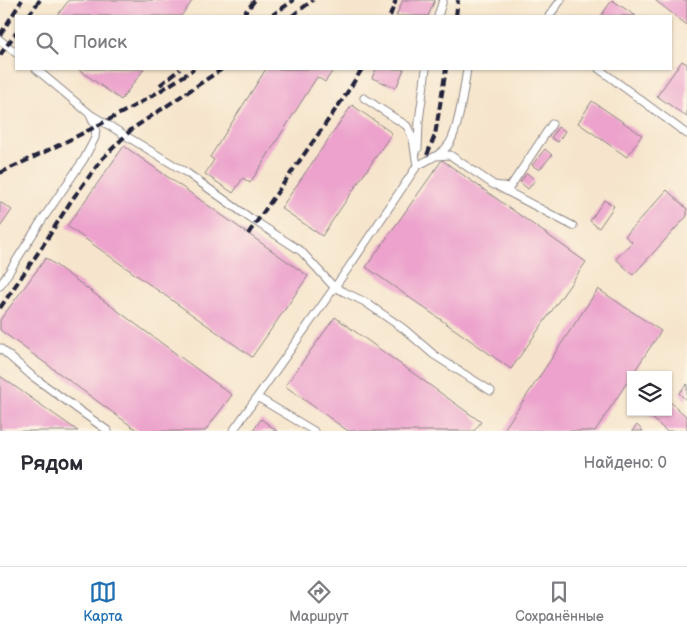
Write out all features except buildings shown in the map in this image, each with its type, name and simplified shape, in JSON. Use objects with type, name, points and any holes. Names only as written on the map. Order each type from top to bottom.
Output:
[{"type":"lane","points":[[438,15],[443,0]]},
{"type":"lane","points":[[550,15],[561,0]]},
{"type":"lane","points":[[0,40],[15,52]]},
{"type":"lane","points":[[37,70],[90,114],[187,173],[301,251],[334,287],[365,302],[404,329],[434,355],[491,391]]},
{"type":"lane","points":[[416,166],[419,122],[426,70]]},
{"type":"lane","points":[[233,431],[416,166],[436,156],[449,145],[456,126],[467,70]]},
{"type":"lane","points":[[600,70],[687,134]]},
{"type":"lane","points":[[364,98],[407,126],[413,139],[416,166]]},
{"type":"lane","points":[[0,286],[84,159],[95,138],[96,128],[90,114]]},
{"type":"lane","points":[[494,185],[510,187],[552,124]]},
{"type":"lane","points":[[436,156],[450,155],[494,185],[573,226]]},
{"type":"lane","points":[[0,348],[32,376],[108,431]]},
{"type":"lane","points":[[257,397],[314,431]]},
{"type":"railway","points":[[0,35],[22,0]]},
{"type":"railway","points":[[29,15],[40,0]]},
{"type":"railway","points":[[243,15],[255,0]]},
{"type":"railway","points":[[272,15],[294,0]]},
{"type":"railway","points":[[293,15],[313,0]]},
{"type":"railway","points":[[390,15],[396,0]]},
{"type":"railway","points":[[456,15],[458,0]]},
{"type":"railway","points":[[0,55],[15,34]]},
{"type":"railway","points":[[160,85],[179,70]]},
{"type":"railway","points":[[0,173],[124,112],[192,70]]},
{"type":"railway","points":[[0,308],[71,201],[102,159],[132,129],[220,70]]},
{"type":"railway","points":[[248,234],[361,70]]},
{"type":"railway","points":[[427,155],[435,135],[446,70]]}]
